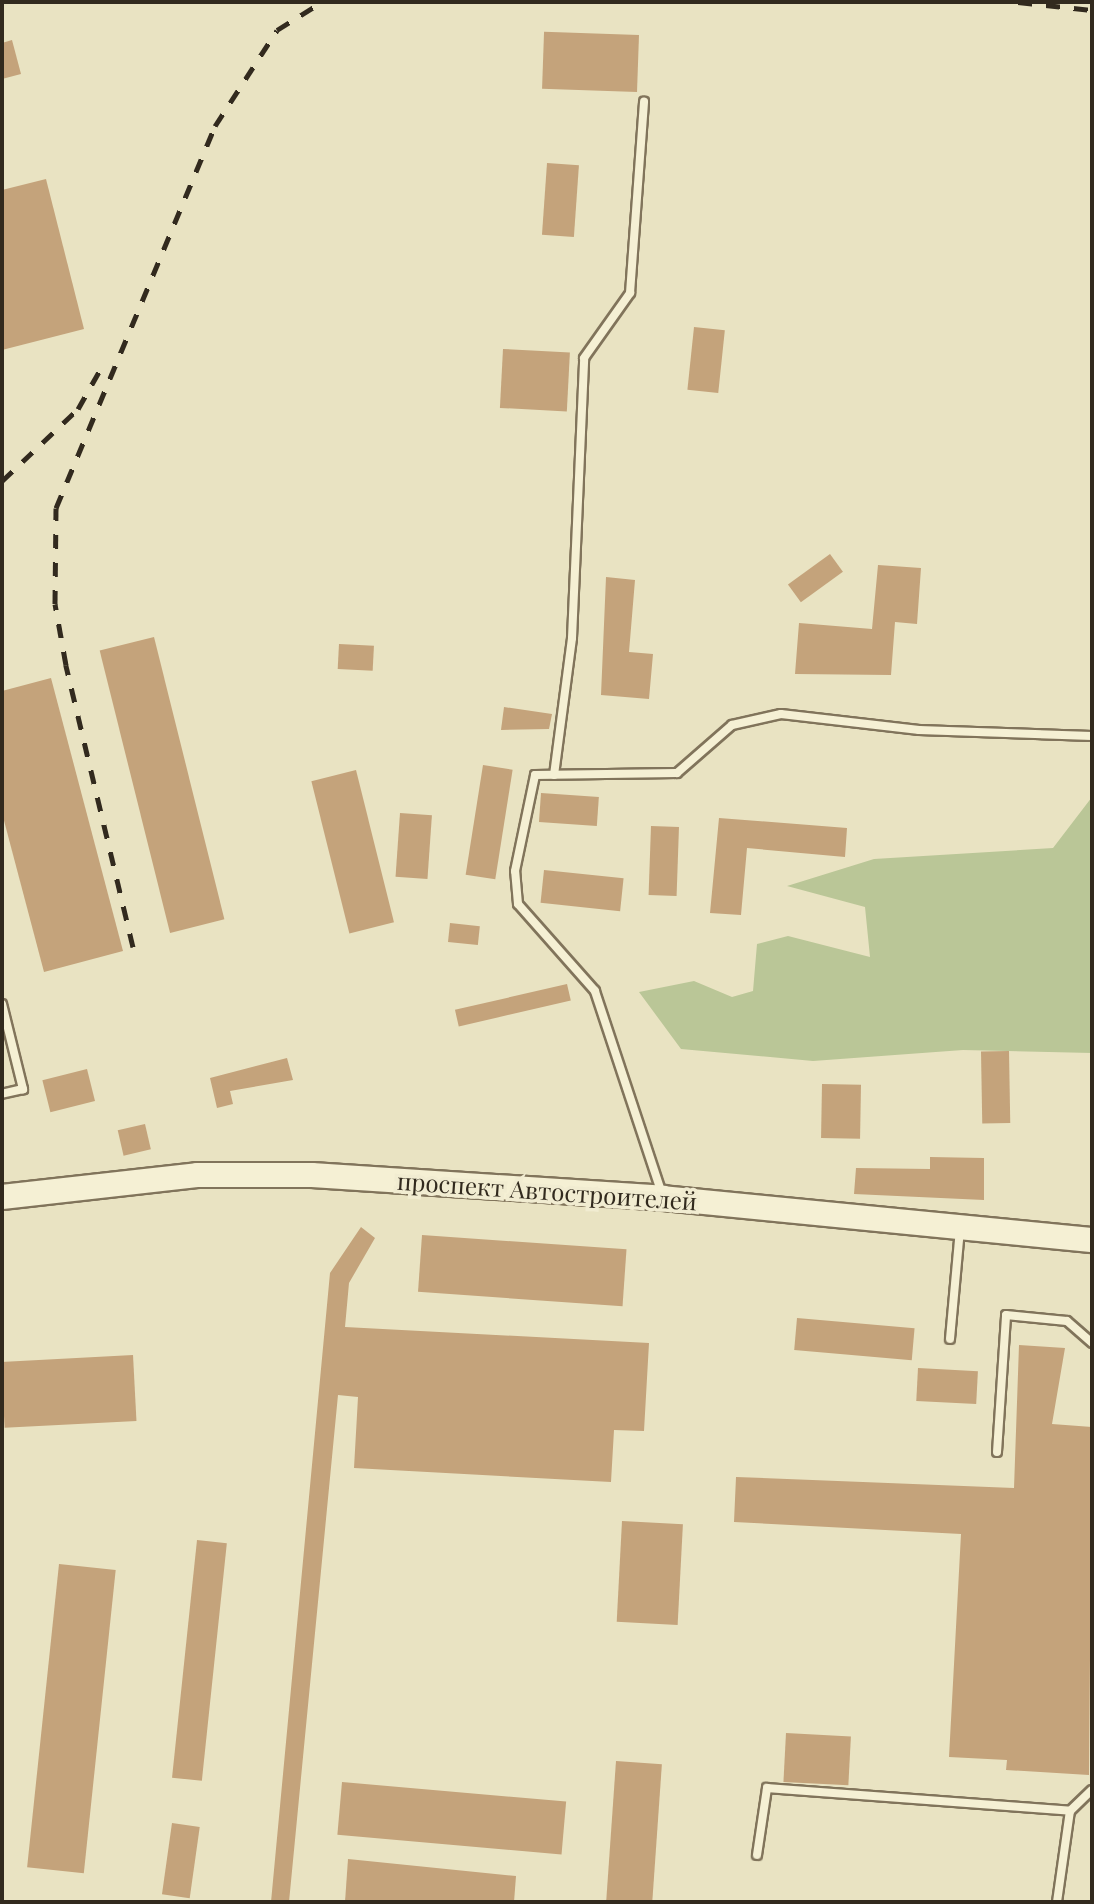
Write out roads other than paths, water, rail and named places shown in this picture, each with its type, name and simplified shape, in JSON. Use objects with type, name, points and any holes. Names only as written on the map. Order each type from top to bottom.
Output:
[{"type":"main road","name":"проспект Автостроителей","points":[[2,1197],[197,1175],[312,1175],[663,1198],[1092,1240]]},
{"type":"lane","points":[[554,775],[572,638],[584,358],[630,293],[644,102]]},
{"type":"lane","points":[[663,1198],[595,991],[518,904],[515,871],[535,775],[677,773],[732,725],[781,714],[919,730],[1092,736]]},
{"type":"lane","points":[[2,1004],[23,1089],[2,1094]]},
{"type":"lane","points":[[950,1339],[960,1227]]},
{"type":"lane","points":[[997,1452],[1006,1315],[1067,1321],[1092,1343]]},
{"type":"lane","points":[[757,1855],[767,1788],[1070,1811]]},
{"type":"lane","points":[[1057,1902],[1070,1811],[1092,1790]]},
{"type":"railway","points":[[133,947],[66,665],[55,604],[56,508],[215,126],[277,30],[322,2]]},
{"type":"railway","points":[[1018,2],[1092,10]]},
{"type":"railway","points":[[2,481],[78,409],[100,370]]}]
